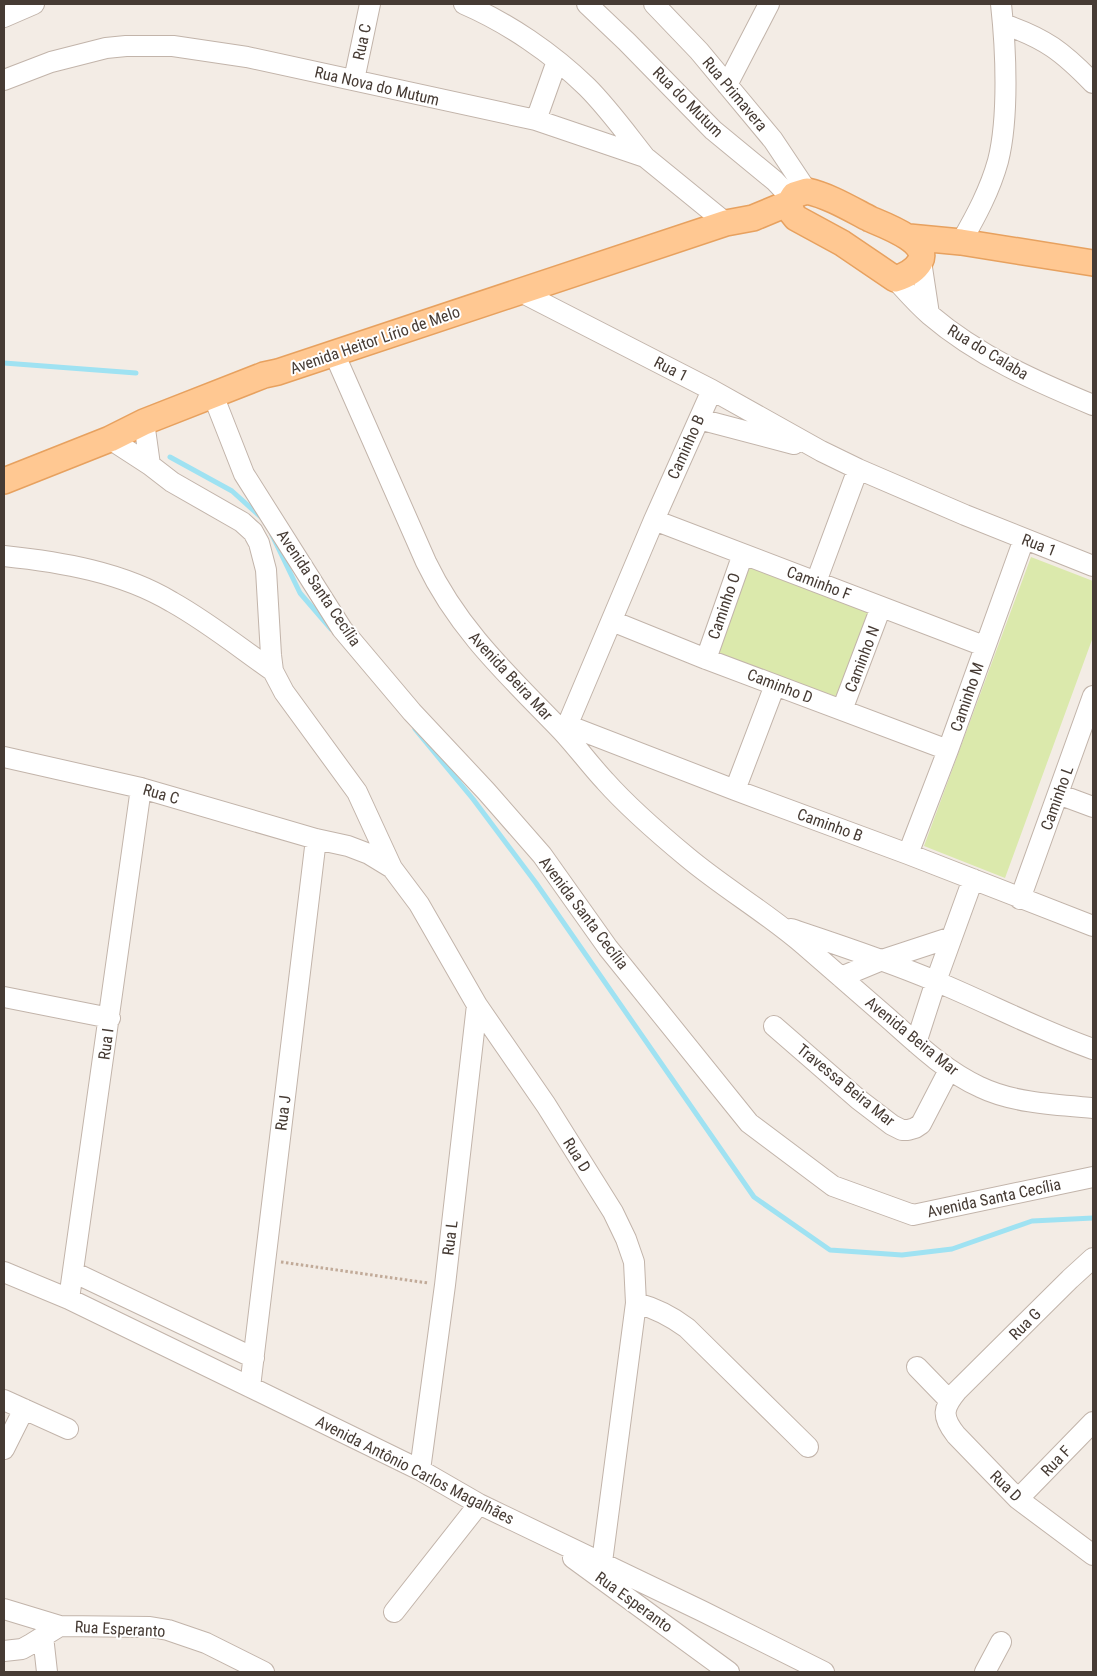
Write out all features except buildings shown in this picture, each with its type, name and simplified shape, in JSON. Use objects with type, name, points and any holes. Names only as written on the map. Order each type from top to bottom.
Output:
[{"type":"main road","name":"Avenida Heitor Lírio de Melo","points":[[753,218],[791,189]]},
{"type":"main road","points":[[917,251],[912,272],[895,279],[842,243],[806,224],[792,213],[791,189],[829,198],[917,251],[997,261],[1093,278]]},
{"type":"main road","name":"Avenida Heitor Lírio de Melo","points":[[4,481],[110,439],[144,422],[175,410],[218,406],[264,375],[278,372],[726,222],[753,218],[806,224]]},
{"type":"main road","points":[[917,251],[961,242],[1093,263]]},
{"type":"street","points":[[4,17],[34,4]]},
{"type":"street","name":"Rua C","points":[[354,80],[370,4]]},
{"type":"street","points":[[464,4],[478,10],[518,34],[557,61],[586,86],[607,108],[645,157]]},
{"type":"street","name":"Rua do Mutum","points":[[586,4],[627,42],[713,130],[791,189]]},
{"type":"street","name":"Rua Primavera","points":[[654,4],[679,29],[728,85],[773,140],[791,189]]},
{"type":"street","points":[[728,85],[769,4]]},
{"type":"street","points":[[961,242],[988,190],[1002,141],[1004,100],[1001,4]]},
{"type":"street","points":[[1003,24],[1026,32],[1051,45],[1076,65],[1093,83]]},
{"type":"street","name":"Rua Nova do Mutum","points":[[4,80],[43,64],[106,48],[143,45],[173,46],[238,55],[536,120],[645,157],[726,222]]},
{"type":"street","points":[[536,120],[557,61]]},
{"type":"street","points":[[917,251],[929,314]]},
{"type":"street","name":"Rua do Calaba","points":[[895,279],[929,314],[998,362],[1093,404]]},
{"type":"street","name":"Rua 1","points":[[519,291],[712,390],[821,451],[858,469],[1093,566]]},
{"type":"street","name":"Avenida Beira Mar","points":[[334,353],[438,585],[451,606],[483,649],[566,729],[607,783],[662,835],[709,874],[782,926],[949,1070],[980,1087],[998,1094],[1044,1103],[1093,1108]]},
{"type":"street","name":"Caminho B","points":[[712,390],[654,520],[566,729],[908,854],[1093,926]]},
{"type":"street","name":"Avenida Santa Cecília","points":[[218,406],[244,474],[342,629],[412,712],[486,791],[542,855],[608,948],[749,1123],[833,1186],[913,1215],[1093,1177]]},
{"type":"street","name":"Rua 1","points":[[699,419],[821,451]]},
{"type":"street","points":[[144,422],[150,465]]},
{"type":"street","points":[[110,439],[172,482],[242,522],[256,538],[266,570],[271,655],[274,671],[284,692],[357,792],[392,868]]},
{"type":"street","points":[[816,582],[858,469]]},
{"type":"street","name":"Caminho F","points":[[654,520],[984,646]]},
{"type":"street","name":"Caminho M","points":[[908,854],[948,750],[1024,539]]},
{"type":"street","name":"Caminho O","points":[[706,659],[743,554]]},
{"type":"street","points":[[4,556],[78,567],[118,578],[151,590],[179,606],[274,671]]},
{"type":"street","name":"Caminho N","points":[[842,710],[882,607]]},
{"type":"street","name":"Caminho D","points":[[612,621],[706,659],[948,750]]},
{"type":"street","points":[[735,790],[775,684]]},
{"type":"street","name":"Caminho L","points":[[1020,899],[1093,696]]},
{"type":"street","name":"Rua C","points":[[4,757],[141,788],[316,839]]},
{"type":"street","name":"Rua I","points":[[69,1299],[141,788]]},
{"type":"street","points":[[1058,794],[1093,807]]},
{"type":"street","name":"Rua D","points":[[316,839],[348,846],[369,854],[392,868],[406,884],[433,925],[478,1005],[546,1105],[613,1212],[626,1239],[634,1262],[636,1304],[602,1562]]},
{"type":"street","name":"Rua J","points":[[250,1387],[316,839]]},
{"type":"street","points":[[916,1043],[973,879]]},
{"type":"street","name":"Avenida Beira Mar","points":[[782,926],[882,960],[936,981],[1093,1049]]},
{"type":"street","points":[[841,977],[882,960],[952,936]]},
{"type":"street","points":[[4,997],[110,1018]]},
{"type":"street","name":"Rua L","points":[[420,1470],[445,1285],[478,1005]]},
{"type":"street","name":"Travessa Beira Mar","points":[[774,1026],[879,1116],[902,1130],[915,1128],[921,1124],[949,1070]]},
{"type":"street","name":"Rua G","points":[[953,1395],[1093,1258]]},
{"type":"street","name":"Avenida Antônio Carlos Magalhães","points":[[4,1272],[69,1299],[250,1387],[420,1470],[479,1504],[539,1534],[602,1562],[824,1672]]},
{"type":"street","points":[[73,1272],[254,1358]]},
{"type":"street","points":[[636,1304],[666,1314],[687,1328],[808,1447]]},
{"type":"street","points":[[917,1367],[953,1395]]},
{"type":"street","name":"Rua D","points":[[953,1395],[946,1407],[945,1415],[948,1424],[973,1454],[1018,1500],[1093,1555]]},
{"type":"street","points":[[4,1400],[68,1429]]},
{"type":"street","points":[[4,1449],[24,1409]]},
{"type":"street","name":"Rua F","points":[[1018,1500],[1093,1422]]},
{"type":"street","points":[[394,1612],[479,1504]]},
{"type":"street","name":"Rua Esperanto","points":[[539,1534],[729,1672]]},
{"type":"street","points":[[4,1609],[52,1631],[47,1672]]},
{"type":"street","points":[[684,1639],[702,1611]]},
{"type":"street","name":"Rua Esperanto","points":[[4,1651],[22,1648],[52,1631],[130,1626],[168,1630],[206,1643],[264,1672]]},
{"type":"street","points":[[985,1672],[1001,1642]]},
{"type":"path","points":[[266,1260],[445,1285]]},
{"type":"green space","points":[[1031,557],[1093,581],[1093,637],[1005,878],[924,846]]},
{"type":"green space","points":[[748,567],[870,613],[837,701],[715,655]]},
{"type":"waterway","points":[[4,363],[136,373]]},
{"type":"waterway","points":[[170,457],[232,491],[263,519]]},
{"type":"waterway","points":[[272,535],[300,593],[331,629]]},
{"type":"waterway","points":[[415,729],[473,799],[536,883],[754,1197],[830,1250],[902,1255],[952,1249],[1032,1221],[1093,1218]]}]
